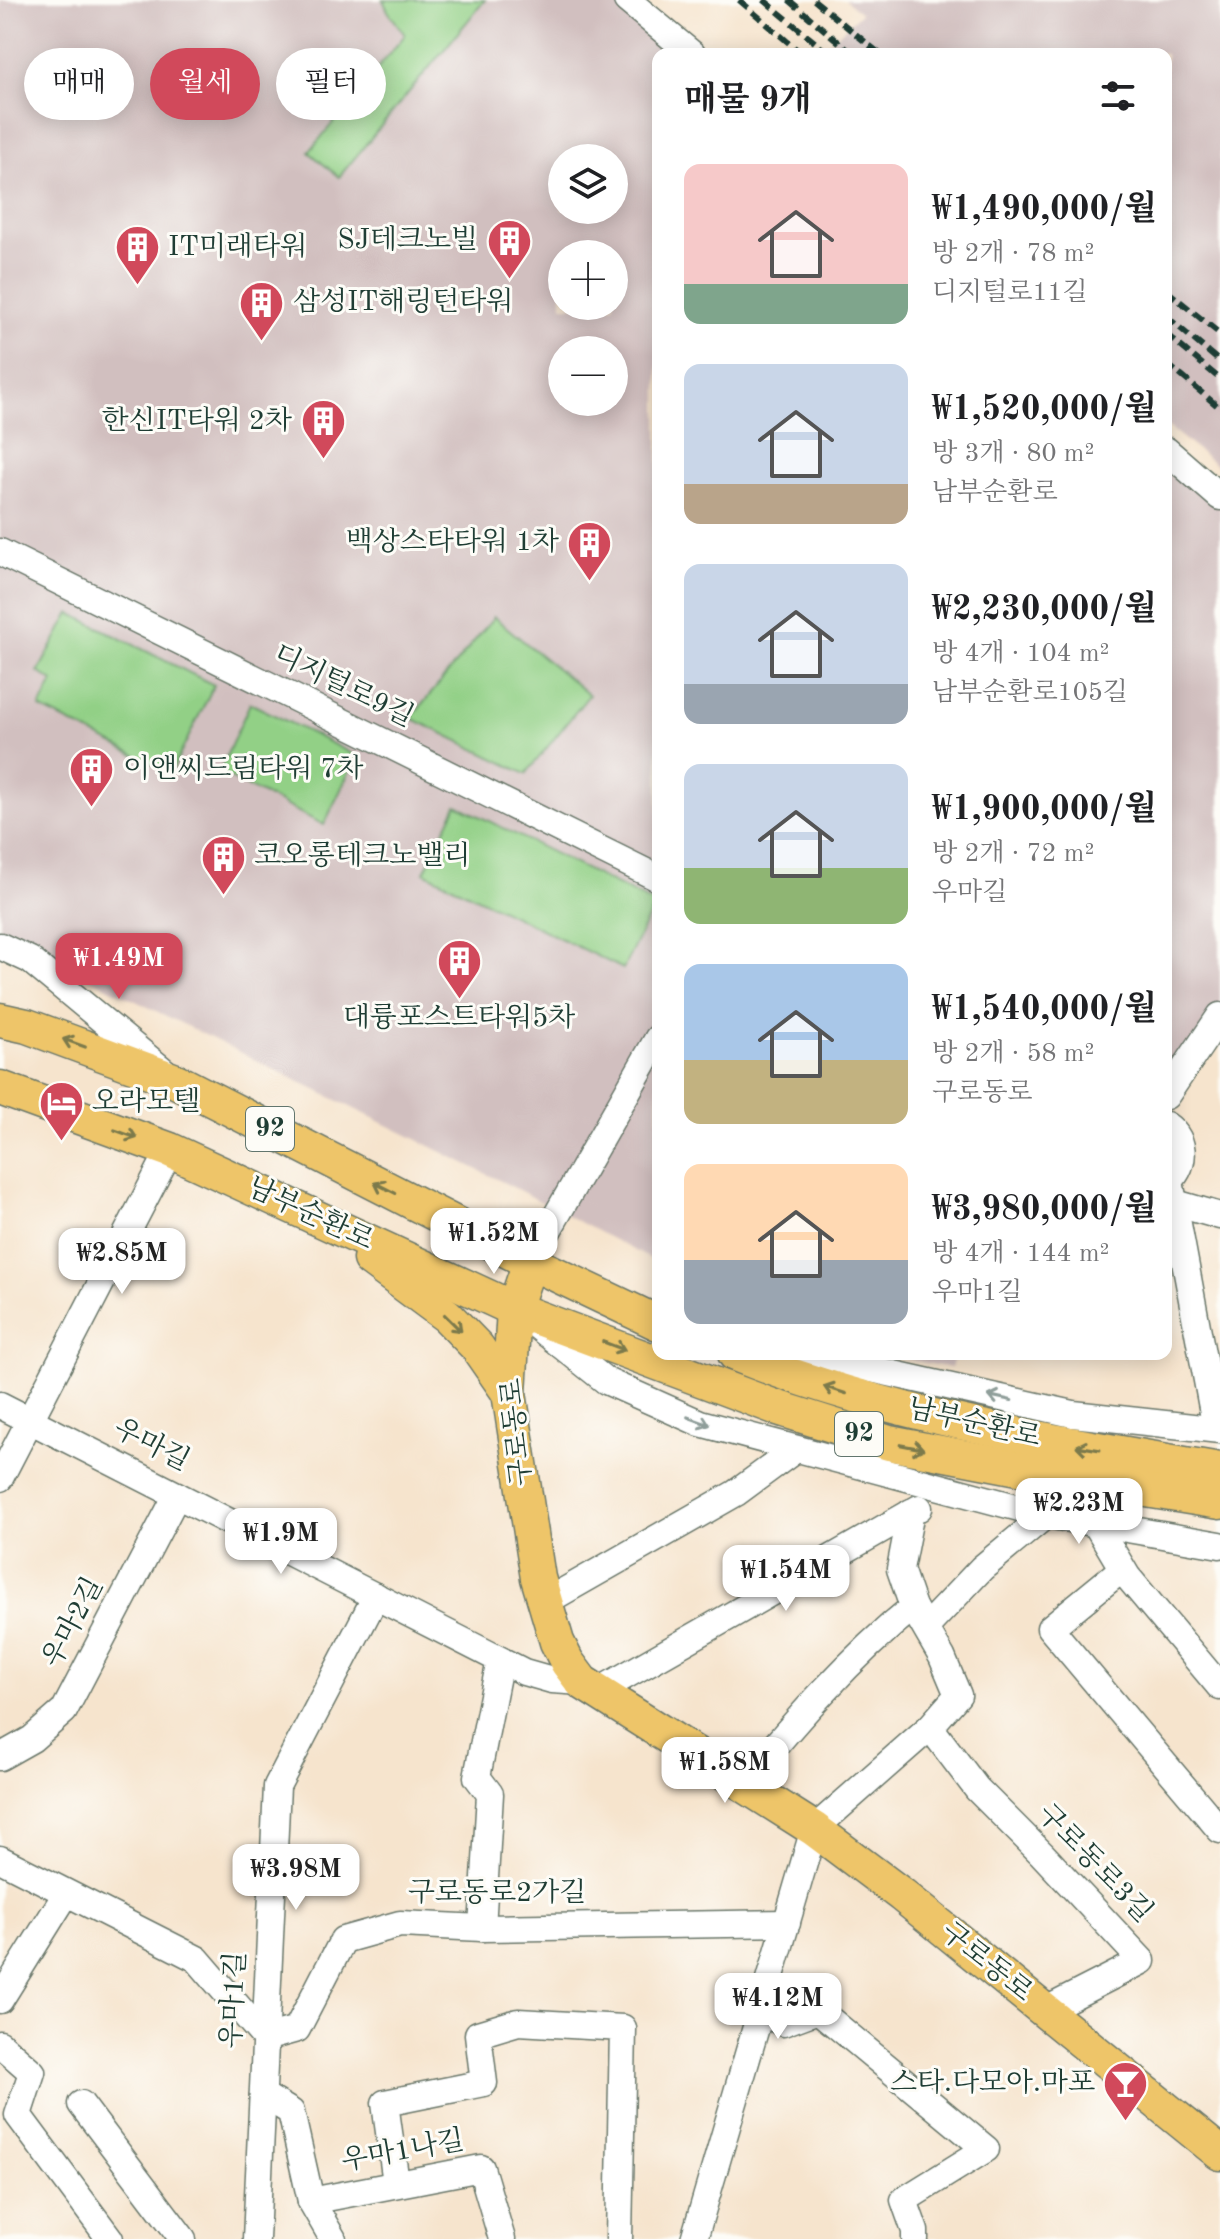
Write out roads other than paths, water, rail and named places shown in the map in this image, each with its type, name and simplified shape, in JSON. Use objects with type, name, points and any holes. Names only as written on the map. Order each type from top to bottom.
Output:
[{"type":"main road","name":"남부순환로","points":[[0,1020],[27,1026],[176,1081],[530,1262],[652,1320]]},
{"type":"main road","name":"남부순환로","points":[[0,1088],[170,1150],[514,1309],[775,1407],[889,1443],[1060,1476],[1220,1502]]},
{"type":"main road","points":[[301,1210],[447,1316],[477,1347],[509,1393]]},
{"type":"main road","name":"구로동로","points":[[530,1262],[514,1309],[509,1393],[538,1578],[557,1642],[567,1662],[589,1687],[814,1829],[902,1895],[1220,2153]]},
{"type":"main road","name":"남부순환로","points":[[749,1360],[861,1399],[1064,1444],[1220,1470]]},
{"type":"street","points":[[627,0],[685,48]]},
{"type":"street","points":[[1172,455],[1220,497]]},
{"type":"street","name":"디지털로9길","points":[[0,552],[652,875]]},
{"type":"street","points":[[0,946],[30,960],[176,1081]]},
{"type":"street","points":[[1172,1087],[1220,1016]]},
{"type":"street","points":[[652,1048],[530,1262],[652,1304]]},
{"type":"street","points":[[1172,1131],[1179,1139],[1182,1151],[1172,1188]]},
{"type":"street","points":[[0,1478],[170,1150]]},
{"type":"street","points":[[1172,1191],[1220,1216]]},
{"type":"street","points":[[831,1360],[1073,1414],[1218,1430],[1172,1195]]},
{"type":"street","points":[[514,1309],[606,1381],[700,1423],[1046,1515],[1220,1545]]},
{"type":"street","name":"우마길","points":[[0,1405],[524,1672],[589,1687]]},
{"type":"street","points":[[545,1602],[736,1493],[796,1449]]},
{"type":"street","points":[[589,1687],[950,1490]]},
{"type":"street","name":"우마2길","points":[[0,1757],[32,1739],[64,1711],[177,1495]]},
{"type":"street","points":[[694,2239],[814,1829],[930,1727],[958,1695],[900,1569],[911,1512]]},
{"type":"street","points":[[744,1783],[803,1711],[883,1631],[920,1617],[1046,1515]]},
{"type":"street","points":[[1096,1524],[1122,1569],[1220,1687]]},
{"type":"street","points":[[1179,1538],[1185,1551],[1220,1560]]},
{"type":"street","points":[[1122,1569],[1050,1628],[1217,1822]]},
{"type":"street","name":"우마1길","points":[[256,2239],[277,1786],[376,1596]]},
{"type":"street","points":[[482,1928],[490,1794],[477,1777],[500,1660]]},
{"type":"street","name":"구로동로3길","points":[[930,1727],[977,1789],[1142,1961],[1044,2011]]},
{"type":"street","points":[[0,1859],[197,1959],[265,2038]]},
{"type":"street","points":[[0,2000],[66,1894]]},
{"type":"street","name":"구로동로2가길","points":[[265,2038],[297,2029],[343,1940],[400,1924],[482,1928],[787,1923]]},
{"type":"street","points":[[761,2011],[783,2023],[818,2010],[986,2149],[904,2200],[915,2239]]},
{"type":"street","points":[[396,2183],[385,2103],[484,2083],[478,2034],[518,2022],[623,2028],[619,2239]]},
{"type":"street","points":[[0,2044],[32,2072],[18,2115],[110,2239]]},
{"type":"street","name":"우마1나길","points":[[263,2095],[291,2112],[311,2201],[333,2239]]},
{"type":"street","points":[[81,2104],[183,2239]]},
{"type":"street","name":"우마1나길","points":[[311,2201],[481,2168],[502,2239]]},
{"type":"railway","points":[[739,0],[795,48]]},
{"type":"railway","points":[[764,0],[822,48]]},
{"type":"railway","points":[[789,0],[846,48]]},
{"type":"railway","points":[[814,0],[873,48]]},
{"type":"railway","points":[[1172,295],[1220,334]]},
{"type":"railway","points":[[1172,321],[1220,362]]},
{"type":"railway","points":[[1172,339],[1220,379]]},
{"type":"railway","points":[[1172,368],[1220,408]]},
{"type":"place","name":"SJ테크노빌","points":[[509,280]]},
{"type":"place","name":"IT미래타워","points":[[137,287]]},
{"type":"place","name":"삼성IT해링턴타워","points":[[262,342]]},
{"type":"place","name":"한신IT타워 2차","points":[[323,461]]},
{"type":"place","name":"백상스타타워 1차","points":[[590,582]]},
{"type":"place","name":"이앤씨드림타워 7차","points":[[92,809]]},
{"type":"place","name":"코오롱테크노밸리","points":[[223,896]]},
{"type":"place","name":"대륭포스트타워5차","points":[[459,1001]]},
{"type":"place","name":"오라모텔","points":[[61,1142]]},
{"type":"place","name":"스타.다모아.마포","points":[[1126,2123]]}]
